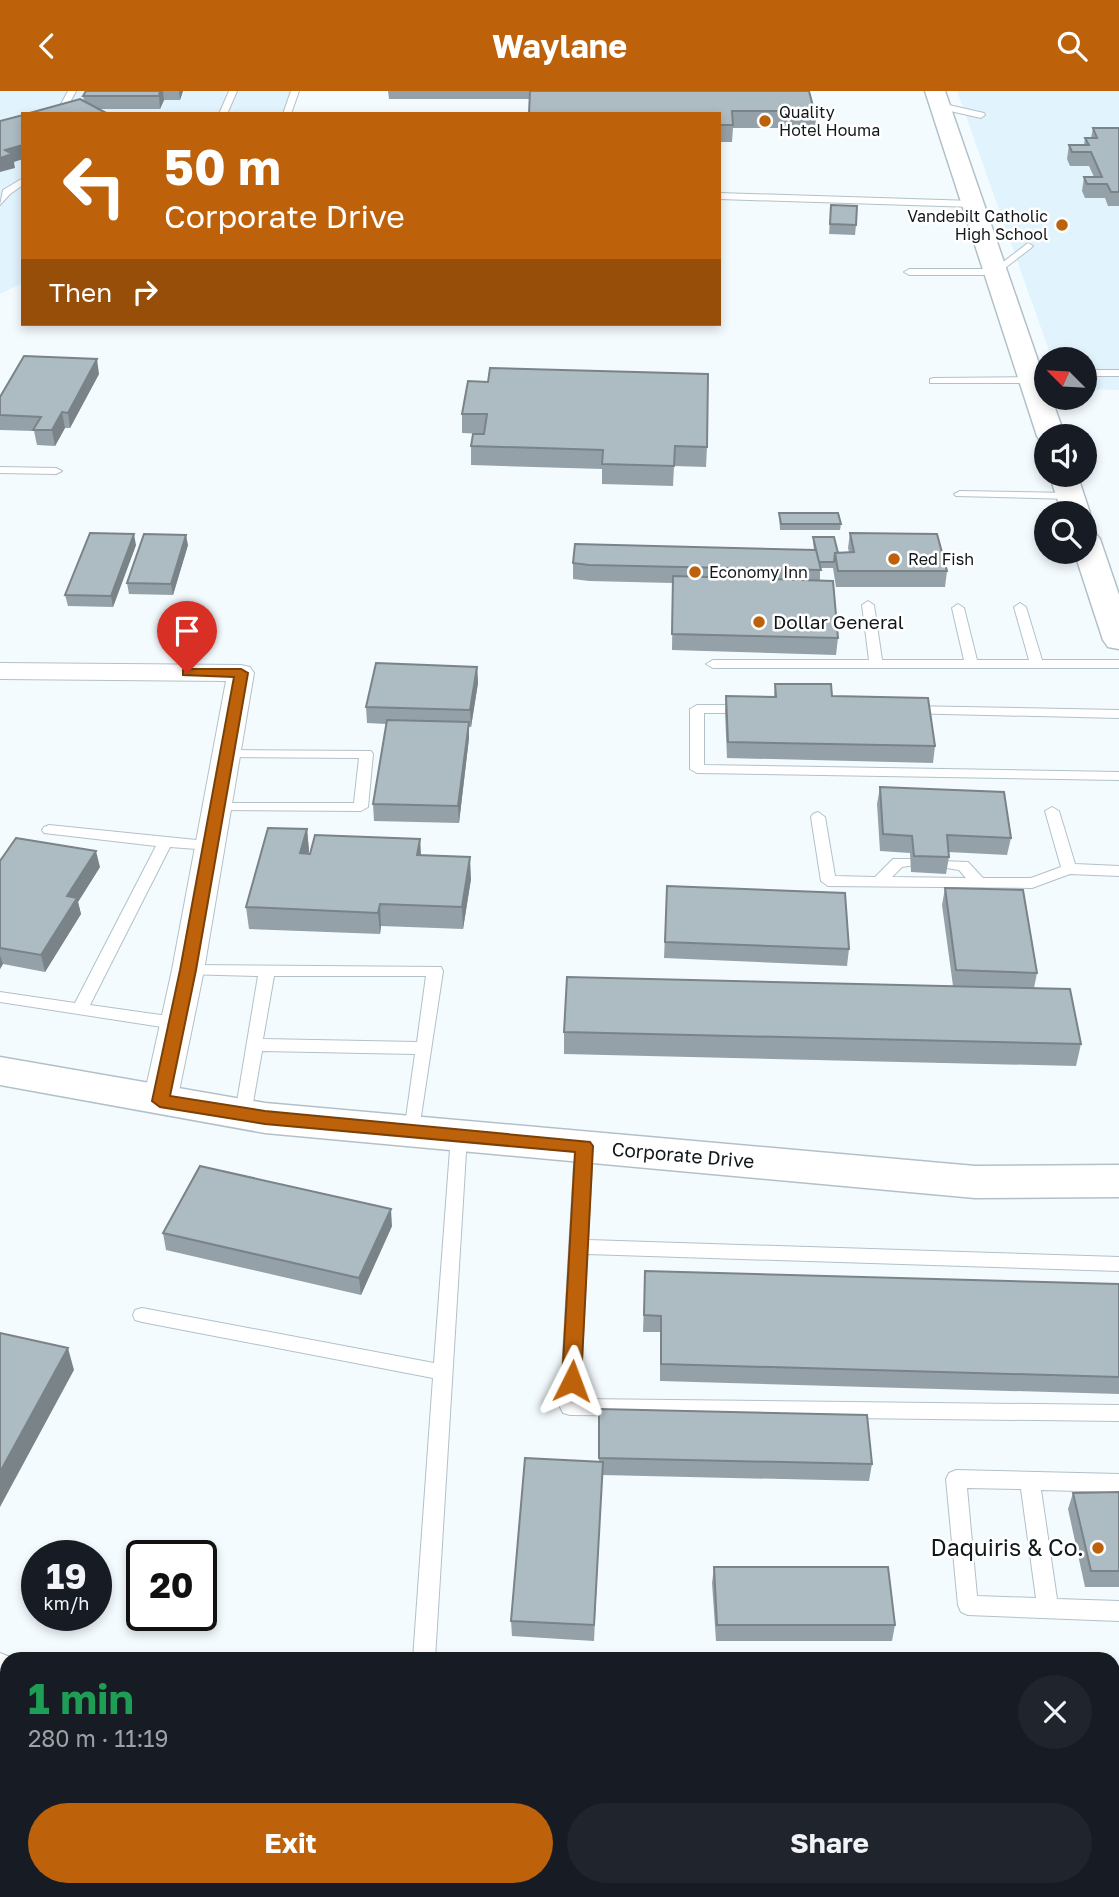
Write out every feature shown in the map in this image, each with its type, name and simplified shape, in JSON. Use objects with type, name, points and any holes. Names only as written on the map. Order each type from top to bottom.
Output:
[{"type":"main road","points":[[937,98],[996,272],[1034,370]]},
{"type":"main road","points":[[1093,564],[1119,640]]},
{"type":"main road","name":"Corporate Drive","points":[[0,1072],[243,1114],[412,1132],[975,1182],[1119,1181]]},
{"type":"street","points":[[0,671],[241,673],[212,845],[160,1101]]},
{"type":"lane","points":[[48,112],[63,108],[72,91]]},
{"type":"lane","points":[[224,112],[233,91]]},
{"type":"lane","points":[[288,112],[295,91]]},
{"type":"lane","points":[[937,98],[981,115]]},
{"type":"lane","points":[[0,202],[6,193],[21,182]]},
{"type":"lane","points":[[721,196],[973,204]]},
{"type":"lane","points":[[909,272],[996,272],[1028,246]]},
{"type":"lane","points":[[1097,373],[1119,373]]},
{"type":"lane","points":[[934,381],[1034,375]]},
{"type":"lane","points":[[0,470],[56,471]]},
{"type":"lane","points":[[960,494],[1070,494]]},
{"type":"lane","points":[[868,605],[876,664]]},
{"type":"lane","points":[[1020,607],[1037,664]]},
{"type":"lane","points":[[958,608],[971,664]]},
{"type":"lane","points":[[713,664],[1119,664]]},
{"type":"lane","points":[[761,709],[697,709],[697,769],[1119,776]]},
{"type":"lane","points":[[898,710],[1119,714]]},
{"type":"lane","points":[[218,807],[361,807],[366,754],[227,754]]},
{"type":"lane","points":[[1052,811],[1069,869]]},
{"type":"lane","points":[[818,817],[828,881],[1032,884],[1069,869],[1119,871]]},
{"type":"lane","points":[[49,831],[212,845]]},
{"type":"lane","points":[[80,1009],[165,842]]},
{"type":"lane","points":[[879,881],[898,862],[911,862]]},
{"type":"lane","points":[[945,864],[964,865],[979,883]]},
{"type":"lane","points":[[188,970],[435,971],[412,1132]]},
{"type":"lane","points":[[243,1114],[267,970]]},
{"type":"lane","points":[[0,997],[175,1023]]},
{"type":"lane","points":[[255,1045],[424,1048]]},
{"type":"lane","points":[[424,1652],[459,1136]]},
{"type":"lane","points":[[584,1146],[570,1407],[1119,1413]]},
{"type":"lane","points":[[579,1247],[1119,1264]]},
{"type":"lane","points":[[142,1315],[443,1372]]},
{"type":"lane","points":[[1119,1483],[956,1479],[968,1605],[1119,1611]]},
{"type":"lane","points":[[1030,1481],[1048,1609]]},
{"type":"shaded area","points":[[0,91],[292,91],[289,110],[286,112],[21,112],[21,284],[0,294]]},
{"type":"shaded area","name":"Vandebilt Catholic High School","points":[[957,91],[1119,91],[1119,390],[1097,389],[1097,347],[1048,347]]},
{"type":"building","points":[[86,91],[160,91],[159,96],[83,96]]},
{"type":"building","name":"Quality Hotel Houma","points":[[530,91],[809,91],[816,118],[787,117],[785,111],[732,111],[733,125],[721,125],[721,112],[529,112]]},
{"type":"building","points":[[80,99],[104,112],[33,112]]},
{"type":"building","points":[[21,116],[21,146],[5,150],[12,154],[0,158],[0,121]]},
{"type":"building","points":[[1093,128],[1119,128],[1119,192],[1111,192],[1107,184],[1087,184],[1084,177],[1102,177],[1091,152],[1072,152],[1069,145],[1089,145],[1085,138],[1097,138]]},
{"type":"building","points":[[831,205],[857,206],[856,225],[830,224]]},
{"type":"building","points":[[24,356],[97,359],[68,413],[62,412],[52,430],[33,430],[41,417],[0,415],[0,397]]},
{"type":"building","points":[[490,368],[708,374],[707,447],[675,446],[674,466],[602,464],[603,450],[471,446],[473,434],[484,434],[487,414],[462,414],[468,381],[488,382]]},
{"type":"building","points":[[779,513],[838,513],[841,524],[781,524]]},
{"type":"building","points":[[90,533],[134,534],[111,596],[65,595]]},
{"type":"building","points":[[850,533],[937,534],[947,571],[838,571],[835,553],[854,552]]},
{"type":"building","points":[[144,534],[186,535],[171,584],[127,583]]},
{"type":"building","points":[[813,537],[834,537],[838,553],[835,553],[834,562],[819,562]]},
{"type":"building","points":[[575,544],[816,550],[821,570],[589,565],[573,563]]},
{"type":"building","points":[[673,576],[833,581],[838,638],[672,634]]},
{"type":"building","points":[[376,663],[477,667],[470,710],[366,707]]},
{"type":"building","points":[[775,684],[831,684],[832,696],[928,698],[935,746],[728,742],[726,696],[776,697]]},
{"type":"building","points":[[387,720],[469,722],[458,806],[373,804]]},
{"type":"building","points":[[880,787],[1004,792],[1011,838],[947,835],[949,857],[914,856],[912,836],[883,834]]},
{"type":"building","points":[[268,828],[307,829],[300,853],[310,854],[315,835],[420,839],[417,855],[470,857],[462,907],[380,904],[378,913],[246,907]]},
{"type":"building","points":[[16,838],[96,851],[67,896],[77,898],[41,955],[0,948],[0,861]]},
{"type":"building","points":[[667,886],[845,893],[849,949],[665,942]]},
{"type":"building","points":[[945,888],[1023,890],[1037,973],[956,970]]},
{"type":"building","points":[[567,977],[1070,989],[1081,1044],[564,1032]]},
{"type":"building","points":[[200,1166],[391,1209],[359,1278],[163,1233]]},
{"type":"building","points":[[645,1271],[1119,1284],[1119,1377],[661,1364],[661,1316],[644,1315]]},
{"type":"building","points":[[0,1333],[68,1348],[0,1472]]},
{"type":"building","points":[[599,1409],[867,1415],[872,1464],[599,1458]]},
{"type":"building","points":[[525,1458],[603,1462],[594,1625],[511,1621]]},
{"type":"building","name":"Daquiris & Co.","points":[[1119,1492],[1119,1571],[1091,1571],[1073,1493]]},
{"type":"building","points":[[714,1567],[888,1567],[895,1625],[717,1625]]},
{"type":"place","name":"Quality Hotel Houma","points":[[765,121]]},
{"type":"place","name":"Vandebilt Catholic High School","points":[[1062,225]]},
{"type":"place","name":"Red Fish","points":[[894,559]]},
{"type":"place","name":"Economy Inn","points":[[695,572]]},
{"type":"place","name":"Dollar General","points":[[759,622]]},
{"type":"place","name":"Daquiris & Co.","points":[[1098,1548]]},
{"type":"route","points":[[187,673],[241,673],[212,845],[160,1101],[265,1118],[584,1146],[572,1381]]}]
